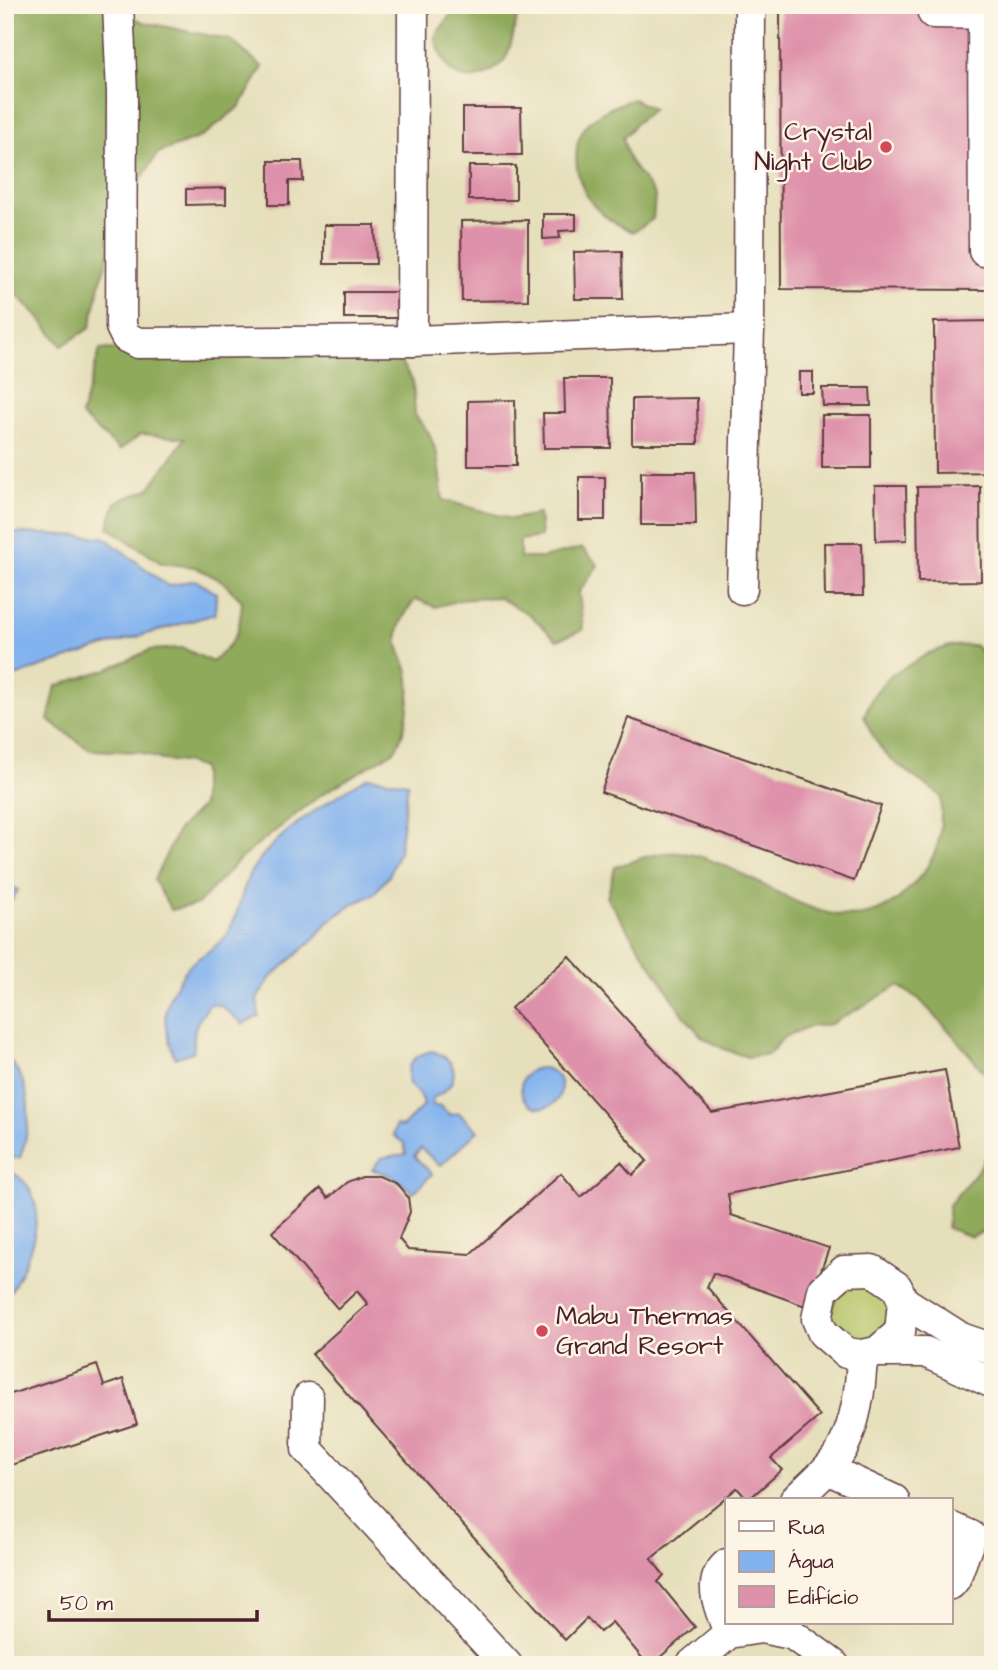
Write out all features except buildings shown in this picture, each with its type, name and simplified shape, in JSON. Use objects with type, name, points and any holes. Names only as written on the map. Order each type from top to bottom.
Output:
[{"type":"street","points":[[118,5],[122,93],[121,327],[126,337],[138,343],[412,341],[749,329]]},
{"type":"street","points":[[412,5],[412,341]]},
{"type":"street","points":[[742,589],[749,329],[750,5]]},
{"type":"street","points":[[933,13],[988,14],[984,251]]},
{"type":"street","points":[[797,1498],[827,1469],[843,1447],[870,1354],[900,1332],[903,1301],[897,1287],[872,1270],[844,1271],[823,1290],[817,1318],[822,1334],[846,1353],[870,1354],[925,1352],[993,1383]]},
{"type":"street","points":[[903,1301],[961,1338],[993,1349]]},
{"type":"street","points":[[308,1398],[307,1449],[507,1665]]},
{"type":"street","points":[[827,1469],[890,1498]]},
{"type":"street","points":[[953,1528],[971,1536],[953,1582]]},
{"type":"street","points":[[725,1566],[719,1571],[715,1594],[725,1622]]},
{"type":"street","points":[[726,1624],[729,1633]]},
{"type":"street","points":[[691,1665],[729,1633],[761,1628],[792,1634],[834,1665]]},
{"type":"green space","points":[[5,5],[109,5],[143,22],[230,40],[263,67],[240,106],[203,136],[158,153],[133,192],[115,234],[90,328],[62,346],[36,314],[5,283]]},
{"type":"green space","points":[[458,5],[524,5],[519,11],[507,56],[499,66],[485,75],[465,78],[457,75],[445,64],[441,55],[435,36]]},
{"type":"green space","points":[[633,99],[653,109],[623,138],[629,160],[655,195],[653,219],[633,232],[609,219],[596,208],[583,187],[576,163],[579,139],[593,119],[602,112]]},
{"type":"green space","points":[[100,349],[399,360],[413,381],[415,415],[429,433],[437,454],[443,500],[512,519],[539,514],[541,537],[520,540],[520,558],[542,558],[582,548],[598,565],[579,592],[583,630],[557,640],[529,614],[498,597],[460,600],[435,607],[416,599],[405,614],[398,631],[399,647],[409,678],[409,700],[402,735],[393,752],[319,796],[240,859],[198,904],[171,910],[154,880],[178,830],[202,806],[202,768],[184,762],[162,760],[140,752],[90,750],[48,720],[56,686],[108,669],[150,650],[183,648],[212,662],[235,636],[242,601],[222,581],[195,567],[161,563],[108,527],[116,502],[149,489],[185,438],[141,434],[120,450],[81,416]]},
{"type":"green space","points":[[974,645],[993,663],[993,1093],[988,1077],[954,1036],[919,999],[898,986],[831,1024],[808,1027],[784,1037],[769,1054],[747,1057],[702,1037],[685,1017],[607,898],[615,867],[657,854],[683,853],[711,860],[826,913],[855,916],[882,909],[909,889],[933,857],[941,824],[941,796],[886,755],[864,716],[873,696],[887,678],[929,653],[950,646]]},
{"type":"green space","points":[[993,1136],[993,1228],[971,1237],[947,1228],[949,1205],[979,1169]]},
{"type":"green space","points":[[868,1280],[891,1302],[889,1324],[871,1338],[856,1341],[843,1334],[830,1315],[840,1287]]},
{"type":"water","points":[[5,532],[104,537],[168,586],[195,580],[216,593],[215,614],[5,679]]},
{"type":"water","points":[[368,777],[408,783],[399,851],[389,876],[373,895],[355,903],[329,921],[310,943],[271,977],[257,999],[259,1016],[243,1024],[220,1005],[210,1004],[196,1026],[193,1052],[175,1058],[166,1028],[168,1001],[188,967],[227,934],[252,870],[262,856],[289,830],[321,806]]},
{"type":"water","points":[[5,882],[18,890],[5,911]]},
{"type":"water","points":[[432,1051],[449,1061],[454,1074],[448,1087],[432,1098],[433,1106],[440,1106],[450,1115],[459,1113],[478,1131],[440,1166],[421,1148],[414,1156],[432,1174],[413,1193],[394,1178],[372,1170],[381,1158],[406,1154],[404,1143],[393,1135],[396,1125],[402,1127],[424,1105],[422,1098],[409,1084],[408,1071],[415,1058]]},
{"type":"water","points":[[5,1056],[21,1078],[28,1104],[27,1132],[20,1158],[5,1158],[5,1134],[8,1127]]},
{"type":"water","points":[[541,1068],[549,1069],[555,1074],[560,1080],[560,1096],[555,1102],[549,1107],[541,1108],[533,1107],[527,1102],[522,1096],[521,1088],[522,1080],[527,1074],[533,1069]]},
{"type":"water","points":[[5,1169],[22,1180],[32,1195],[36,1212],[30,1249],[5,1301]]},
{"type":"place","name":"Crystal Night Club","points":[[886,147]]},
{"type":"place","name":"Mabu Thermas Grand Resort","points":[[542,1331]]}]
